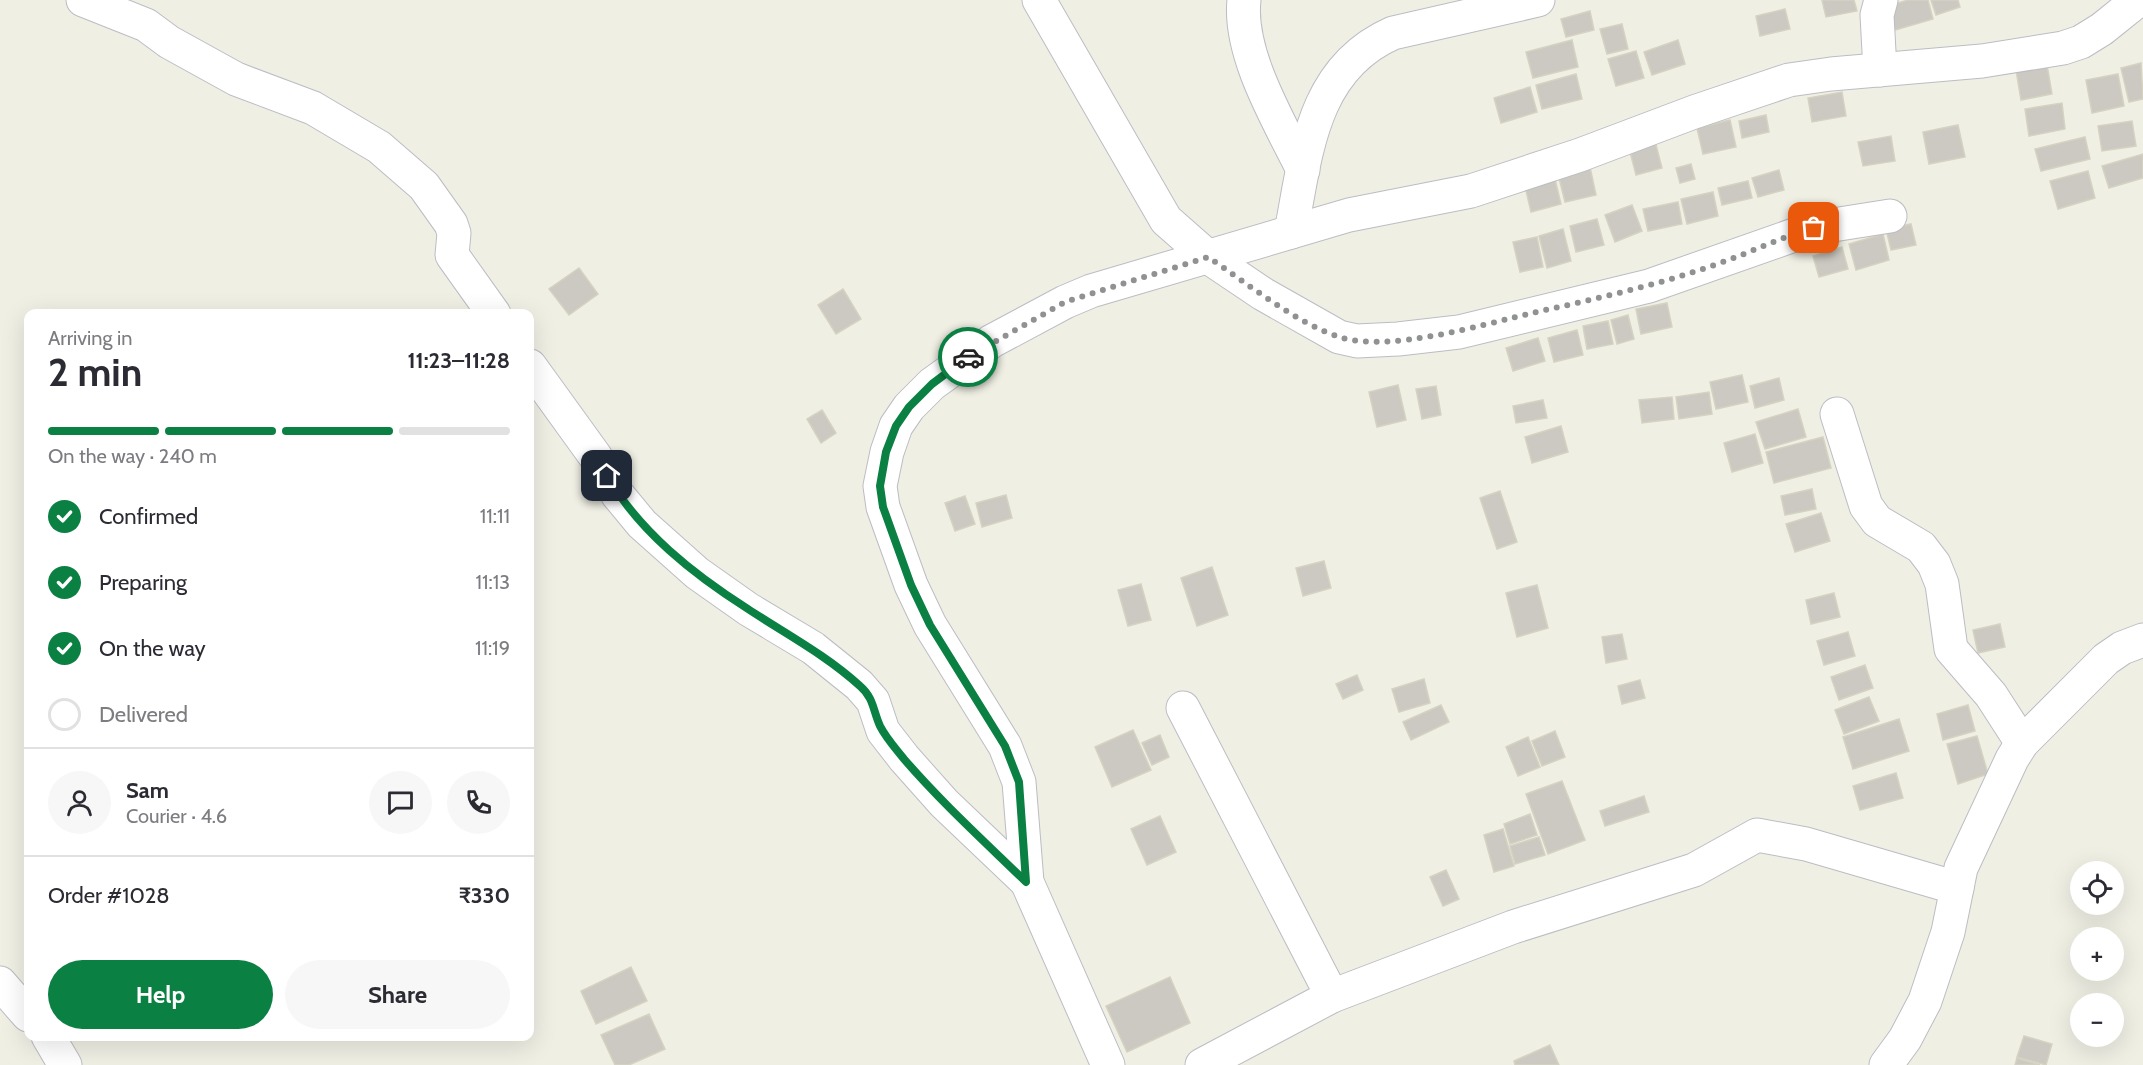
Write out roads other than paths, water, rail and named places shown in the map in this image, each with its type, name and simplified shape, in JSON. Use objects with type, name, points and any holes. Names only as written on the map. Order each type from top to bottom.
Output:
[{"type":"street","points":[[83,0],[146,25],[168,42],[236,79],[313,108],[379,147],[418,179],[451,224],[454,234],[451,248],[455,261],[490,309]]},
{"type":"street","points":[[1039,0],[1099,102],[1151,199],[1166,220],[1208,257],[1301,318],[1339,337],[1357,341],[1460,332],[1649,286],[1722,262],[1787,235],[1814,228],[1890,216]]},
{"type":"street","points":[[1244,0],[1242,12],[1246,33],[1260,80],[1303,170]]},
{"type":"street","points":[[1291,232],[1314,121],[1327,90],[1351,60],[1371,42],[1393,33],[1538,0]]},
{"type":"street","points":[[1880,70],[1877,15],[1881,0]]},
{"type":"street","points":[[1108,1065],[1026,882],[1019,782],[1005,746],[930,625],[911,585],[883,507],[880,486],[886,452],[896,426],[909,407],[957,364],[992,341],[1065,302],[1091,291],[1349,215],[1471,190],[1580,155],[1694,112],[1789,80],[1982,61],[2063,48],[2081,42],[2102,29],[2138,0]]},
{"type":"street","points":[[534,372],[595,456],[618,495],[642,524],[697,573],[748,609],[813,648],[859,685],[873,701],[883,731],[904,758],[944,803],[1026,882]]},
{"type":"street","points":[[1837,414],[1866,506],[1877,521],[1921,547],[1934,564],[1942,584],[1951,650],[1991,695],[2022,743]]},
{"type":"street","points":[[1886,1065],[1905,1039],[1925,1001],[1947,932],[1961,868],[2022,743],[2106,658],[2122,648],[2143,640]]},
{"type":"street","points":[[1184,708],[1332,996]]},
{"type":"street","points":[[1202,1065],[1332,996],[1513,927],[1694,870],[1756,835],[1806,844],[1957,888]]},
{"type":"street","points":[[0,983],[24,1010]]},
{"type":"street","points":[[51,1041],[65,1065]]}]
